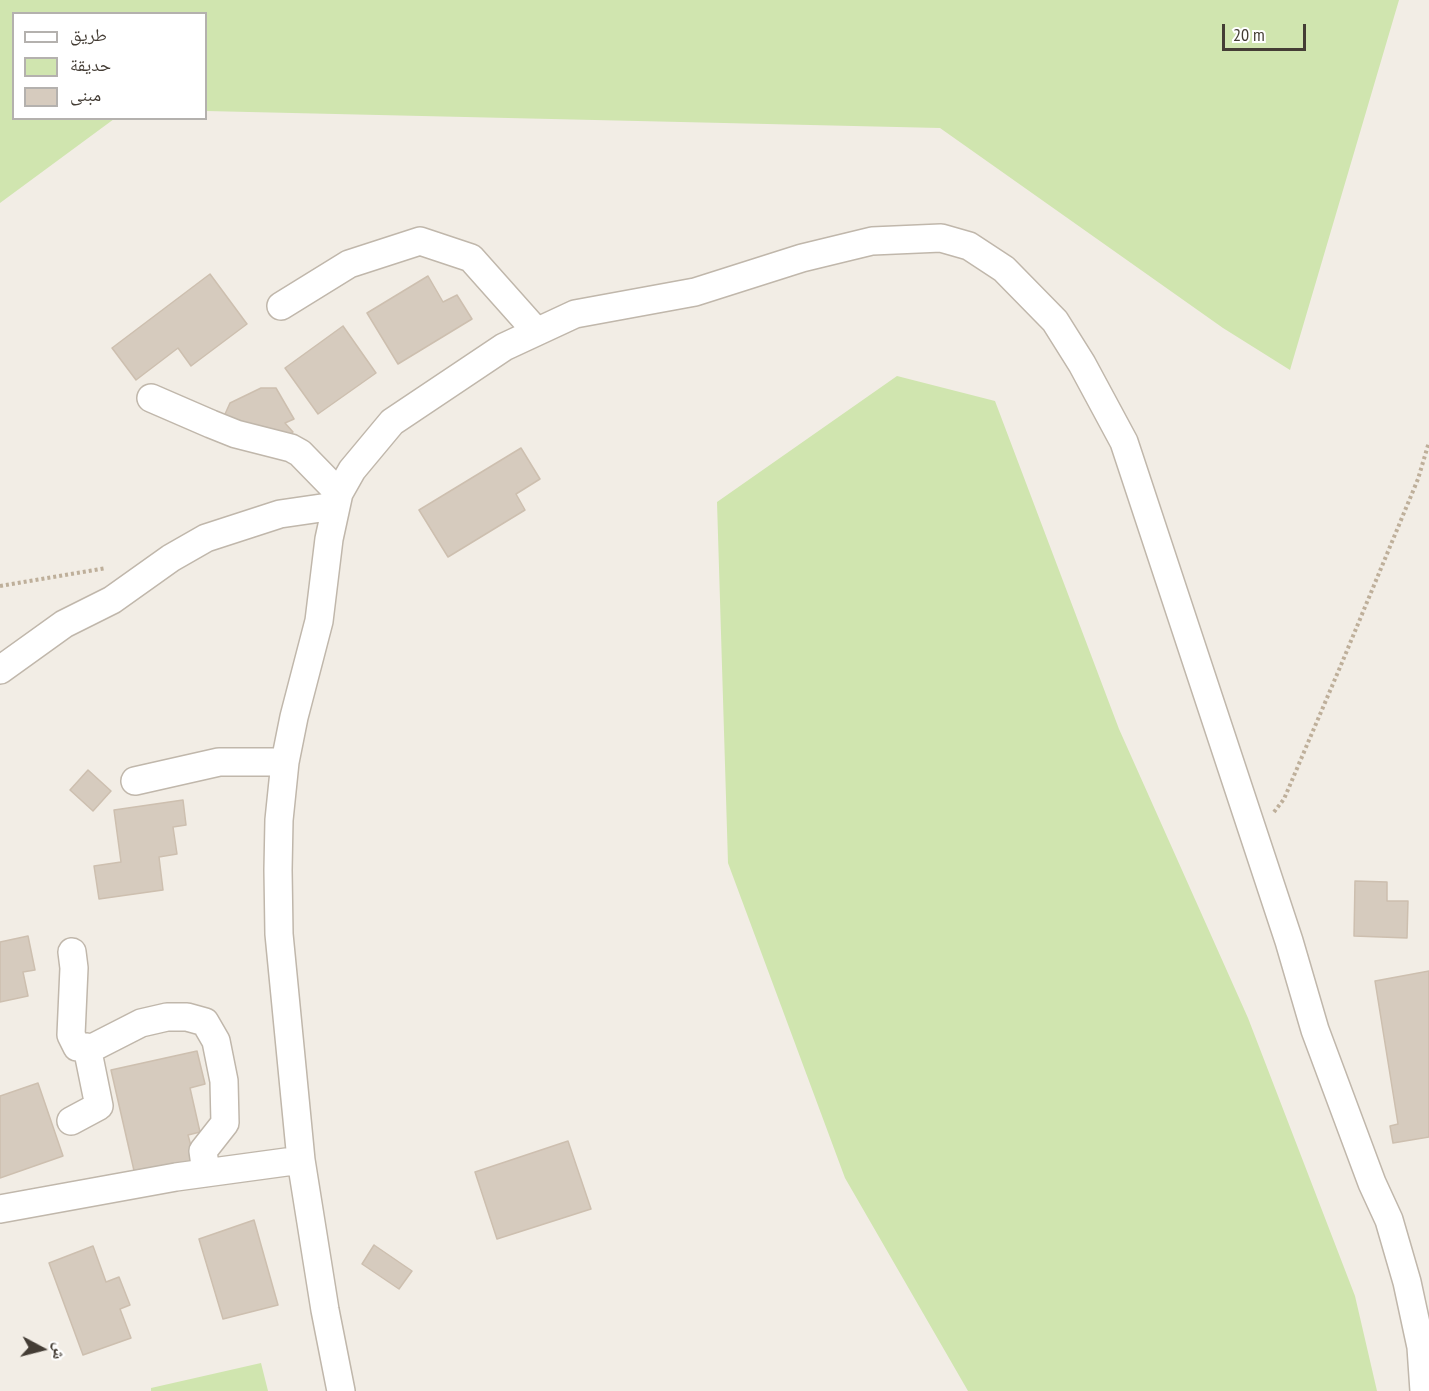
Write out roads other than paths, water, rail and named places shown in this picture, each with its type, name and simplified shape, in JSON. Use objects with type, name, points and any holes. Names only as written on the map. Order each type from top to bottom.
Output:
[{"type":"street","points":[[341,1391],[325,1310],[301,1160],[279,934],[279,820],[285,762],[294,717],[320,621],[329,539],[337,500],[352,470],[392,422],[495,353],[574,314],[695,292],[802,258],[872,241],[941,238],[969,246],[1004,269],[1055,321],[1082,364],[1124,442],[1289,941],[1315,1030],[1372,1183],[1389,1220],[1407,1282],[1421,1347],[1424,1391]]},
{"type":"street","points":[[281,306],[349,264],[420,241],[471,258],[536,331]]},
{"type":"street","points":[[151,398],[236,434],[291,448],[300,453],[337,500]]},
{"type":"street","points":[[0,670],[64,624],[112,600],[171,558],[206,538],[280,514],[337,500]]},
{"type":"street","points":[[135,781],[219,762],[285,762]]},
{"type":"street","points":[[72,952],[74,968],[71,1035],[77,1047],[92,1048],[141,1023],[167,1017],[188,1017],[205,1022],[216,1041],[224,1081],[225,1123],[202,1151],[206,1173]]},
{"type":"street","points":[[71,1121],[99,1106],[87,1047]]},
{"type":"street","points":[[0,1209],[206,1173],[301,1160]]}]
